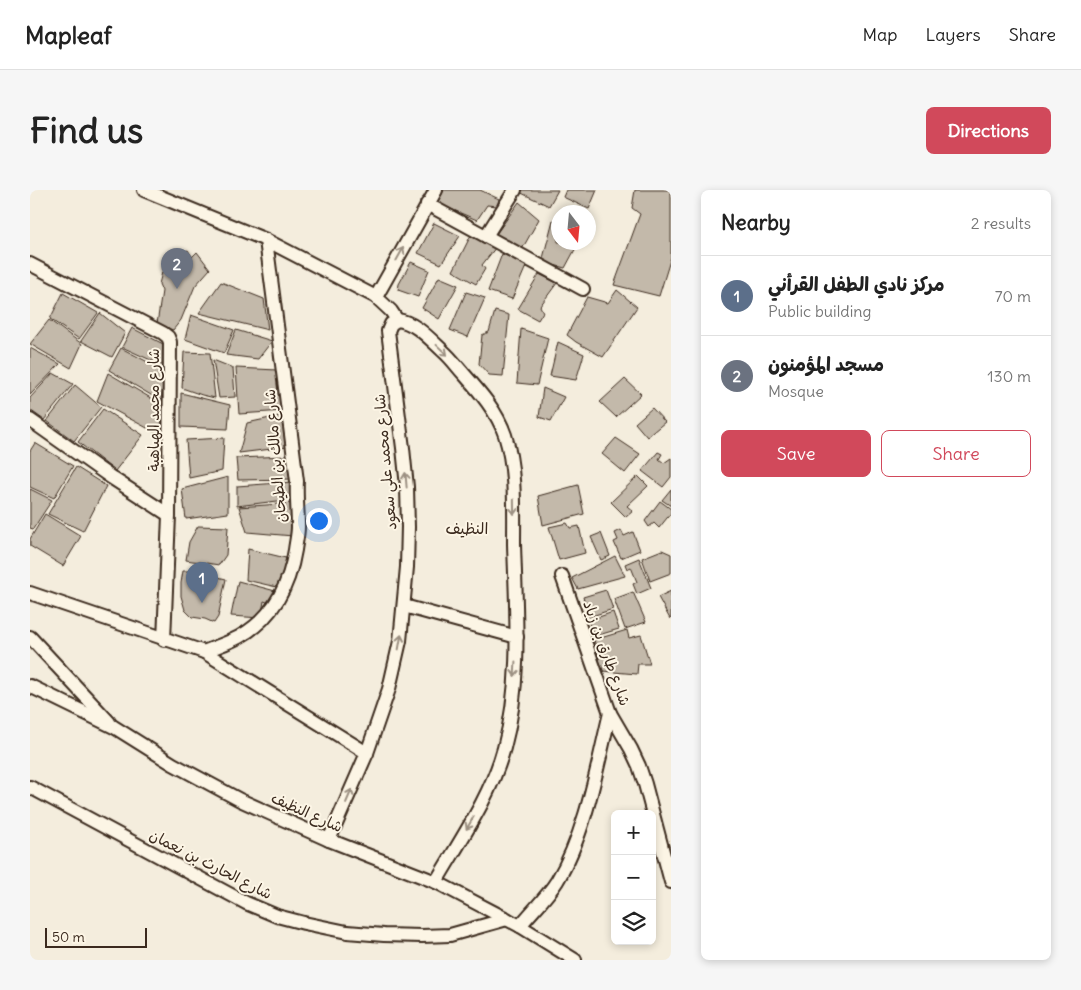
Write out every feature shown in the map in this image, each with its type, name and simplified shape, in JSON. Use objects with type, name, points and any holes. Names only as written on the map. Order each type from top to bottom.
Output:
[{"type":"street","points":[[144,190],[167,194],[266,240],[376,297],[400,320],[418,328],[447,354],[481,393],[504,434],[510,458],[513,494],[517,637],[510,725],[504,750],[485,797],[436,882]]},
{"type":"street","points":[[376,297],[436,190]]},
{"type":"street","points":[[486,236],[515,190]]},
{"type":"street","points":[[427,204],[583,289]]},
{"type":"street","name":"شارع مالك بن الطيحان","points":[[204,652],[238,637],[254,627],[271,611],[282,592],[292,565],[298,529],[297,481],[266,240]]},
{"type":"street","name":"شارع محمد الهباهبة","points":[[30,264],[163,333],[170,342],[169,515],[164,640]]},
{"type":"street","name":"شارع محمد علي سعود","points":[[329,840],[367,752],[389,689],[400,641],[408,547],[407,487],[388,331],[391,324],[400,320]]},
{"type":"street","points":[[30,420],[112,478],[169,515]]},
{"type":"street","name":"شارع طارق بن زياد","points":[[562,576],[610,713],[631,749],[646,784],[671,882]]},
{"type":"street","points":[[30,593],[204,652],[367,752]]},
{"type":"street","points":[[404,606],[517,637]]},
{"type":"street","points":[[30,637],[114,727]]},
{"type":"street","name":"شارع النظيف","points":[[30,686],[114,727],[173,764],[240,800],[329,840],[436,882],[520,926],[574,960]]},
{"type":"street","points":[[520,926],[556,881],[569,857],[589,798],[610,713]]},
{"type":"street","name":"شارع الحارث بن نعمان","points":[[30,787],[246,903],[277,916],[347,932],[422,936],[450,935],[507,919]]},
{"type":"building","points":[[444,190],[480,190],[499,199],[497,206],[487,205],[477,220],[437,203]]},
{"type":"building","points":[[515,190],[558,190],[549,206]]},
{"type":"building","points":[[566,190],[597,190],[591,205],[580,205],[563,197]]},
{"type":"building","points":[[635,190],[671,190],[671,257],[659,296],[614,285],[640,214],[632,208]]},
{"type":"building","points":[[519,202],[539,219],[521,251],[494,237]]},
{"type":"building","points":[[434,223],[460,236],[441,264],[418,253]]},
{"type":"building","points":[[551,228],[551,250],[575,250],[565,268],[542,262]]},
{"type":"building","points":[[471,235],[496,247],[482,265],[485,269],[476,284],[453,271]]},
{"type":"building","points":[[188,250],[192,257],[197,252],[210,269],[195,286],[181,320],[173,330],[157,324],[162,291],[159,284],[165,261]]},
{"type":"building","points":[[502,254],[527,264],[512,299],[488,291]]},
{"type":"building","points":[[411,262],[429,270],[418,297],[398,290],[399,284]]},
{"type":"building","points":[[539,274],[557,283],[540,306],[543,312],[538,320],[518,309]]},
{"type":"building","points":[[439,277],[458,285],[439,319],[422,308]]},
{"type":"building","points":[[221,282],[264,299],[268,330],[199,313]]},
{"type":"building","points":[[617,290],[637,307],[603,357],[567,335],[587,297],[608,303]]},
{"type":"building","points":[[466,292],[485,298],[468,337],[450,330]]},
{"type":"building","points":[[63,293],[98,313],[79,339],[50,319]]},
{"type":"building","points":[[495,311],[509,315],[503,376],[489,375],[479,364],[482,335],[489,332]]},
{"type":"building","points":[[100,313],[125,333],[112,357],[81,341]]},
{"type":"building","points":[[191,315],[234,330],[224,353],[185,339]]},
{"type":"building","points":[[49,320],[82,344],[71,368],[30,344]]},
{"type":"building","points":[[132,328],[167,346],[166,367],[122,347]]},
{"type":"building","points":[[521,329],[548,338],[537,385],[517,383]]},
{"type":"building","points":[[236,330],[272,341],[258,359],[226,355]]},
{"type":"building","points":[[558,342],[584,354],[576,380],[550,376]]},
{"type":"building","points":[[30,348],[60,364],[30,395]]},
{"type":"building","points":[[121,348],[165,371],[161,401],[109,370]]},
{"type":"building","points":[[184,352],[210,353],[215,398],[182,388]]},
{"type":"building","points":[[213,360],[233,368],[235,397],[219,398]]},
{"type":"building","points":[[236,368],[277,370],[284,411],[239,414]]},
{"type":"building","points":[[53,373],[73,384],[44,420],[30,410],[30,398]]},
{"type":"building","points":[[108,373],[161,404],[162,436],[97,401]]},
{"type":"building","points":[[625,379],[641,394],[616,417],[600,402]]},
{"type":"building","points":[[75,385],[101,407],[74,441],[47,421]]},
{"type":"building","points":[[543,388],[564,397],[551,421],[539,417]]},
{"type":"building","points":[[181,393],[230,405],[228,429],[181,427]]},
{"type":"building","points":[[652,408],[665,422],[647,437],[635,423]]},
{"type":"building","points":[[103,409],[143,435],[115,471],[78,442]]},
{"type":"building","points":[[284,415],[288,447],[239,453],[247,423]]},
{"type":"building","points":[[224,438],[222,471],[189,478],[186,440]]},
{"type":"building","points":[[616,438],[640,454],[625,473],[602,454]]},
{"type":"building","points":[[35,443],[73,466],[54,498],[30,487],[30,451]]},
{"type":"building","points":[[658,452],[662,454],[659,459],[664,463],[671,458],[671,477],[663,487],[642,471]]},
{"type":"building","points":[[288,456],[291,479],[238,480],[236,458]]},
{"type":"building","points":[[76,467],[106,486],[83,531],[48,514]]},
{"type":"building","points":[[638,476],[648,486],[627,506],[633,511],[626,517],[611,502]]},
{"type":"building","points":[[228,477],[228,513],[186,519],[182,489]]},
{"type":"building","points":[[293,482],[293,499],[237,506],[237,486]]},
{"type":"building","points":[[578,485],[584,514],[543,525],[538,496]]},
{"type":"building","points":[[30,489],[52,500],[33,529],[30,528]]},
{"type":"building","points":[[671,489],[671,506],[662,500]]},
{"type":"building","points":[[660,501],[671,509],[671,513],[659,528],[654,523],[649,527],[645,521]]},
{"type":"building","points":[[293,503],[293,536],[247,532],[239,507]]},
{"type":"building","points":[[45,514],[81,536],[63,566],[30,546],[30,539]]},
{"type":"building","points":[[567,523],[570,528],[579,526],[585,553],[559,560],[549,527]]},
{"type":"building","points":[[198,526],[228,527],[226,555],[219,565],[186,560],[189,542]]},
{"type":"building","points":[[621,530],[624,536],[633,532],[640,550],[621,558],[614,542],[618,540],[615,533]]},
{"type":"building","points":[[601,533],[610,556],[601,560],[591,537]]},
{"type":"building","points":[[248,549],[290,559],[281,588],[246,580]]},
{"type":"building","points":[[662,550],[671,554],[671,573],[650,581],[642,558]]},
{"type":"building","points":[[615,556],[625,576],[578,589],[572,578]]},
{"type":"building","points":[[639,558],[651,588],[637,594],[633,584],[637,582],[631,567],[627,569],[625,564]]},
{"type":"building","points":[[183,571],[193,571],[226,579],[218,617],[214,623],[192,617],[185,610],[181,596]]},
{"type":"building","points":[[238,581],[279,592],[272,604],[264,601],[261,618],[231,616]]},
{"type":"building","points":[[606,590],[613,609],[589,617],[583,597]]},
{"type":"building","points":[[671,591],[671,618],[670,619],[658,597]]},
{"type":"building","points":[[633,592],[646,622],[625,629],[614,599]]},
{"type":"building","points":[[613,612],[619,629],[595,636],[588,621]]},
{"type":"building","points":[[627,630],[629,638],[641,635],[650,664],[638,664],[637,674],[602,671],[594,640]]},
{"type":"place","name":"مسجد المؤمنون","points":[[177,289]]},
{"type":"place","name":"مركز نادي الطفل القرأني","points":[[202,603]]},
{"type":"district","name":"النظيف","points":[[467,528]]}]
